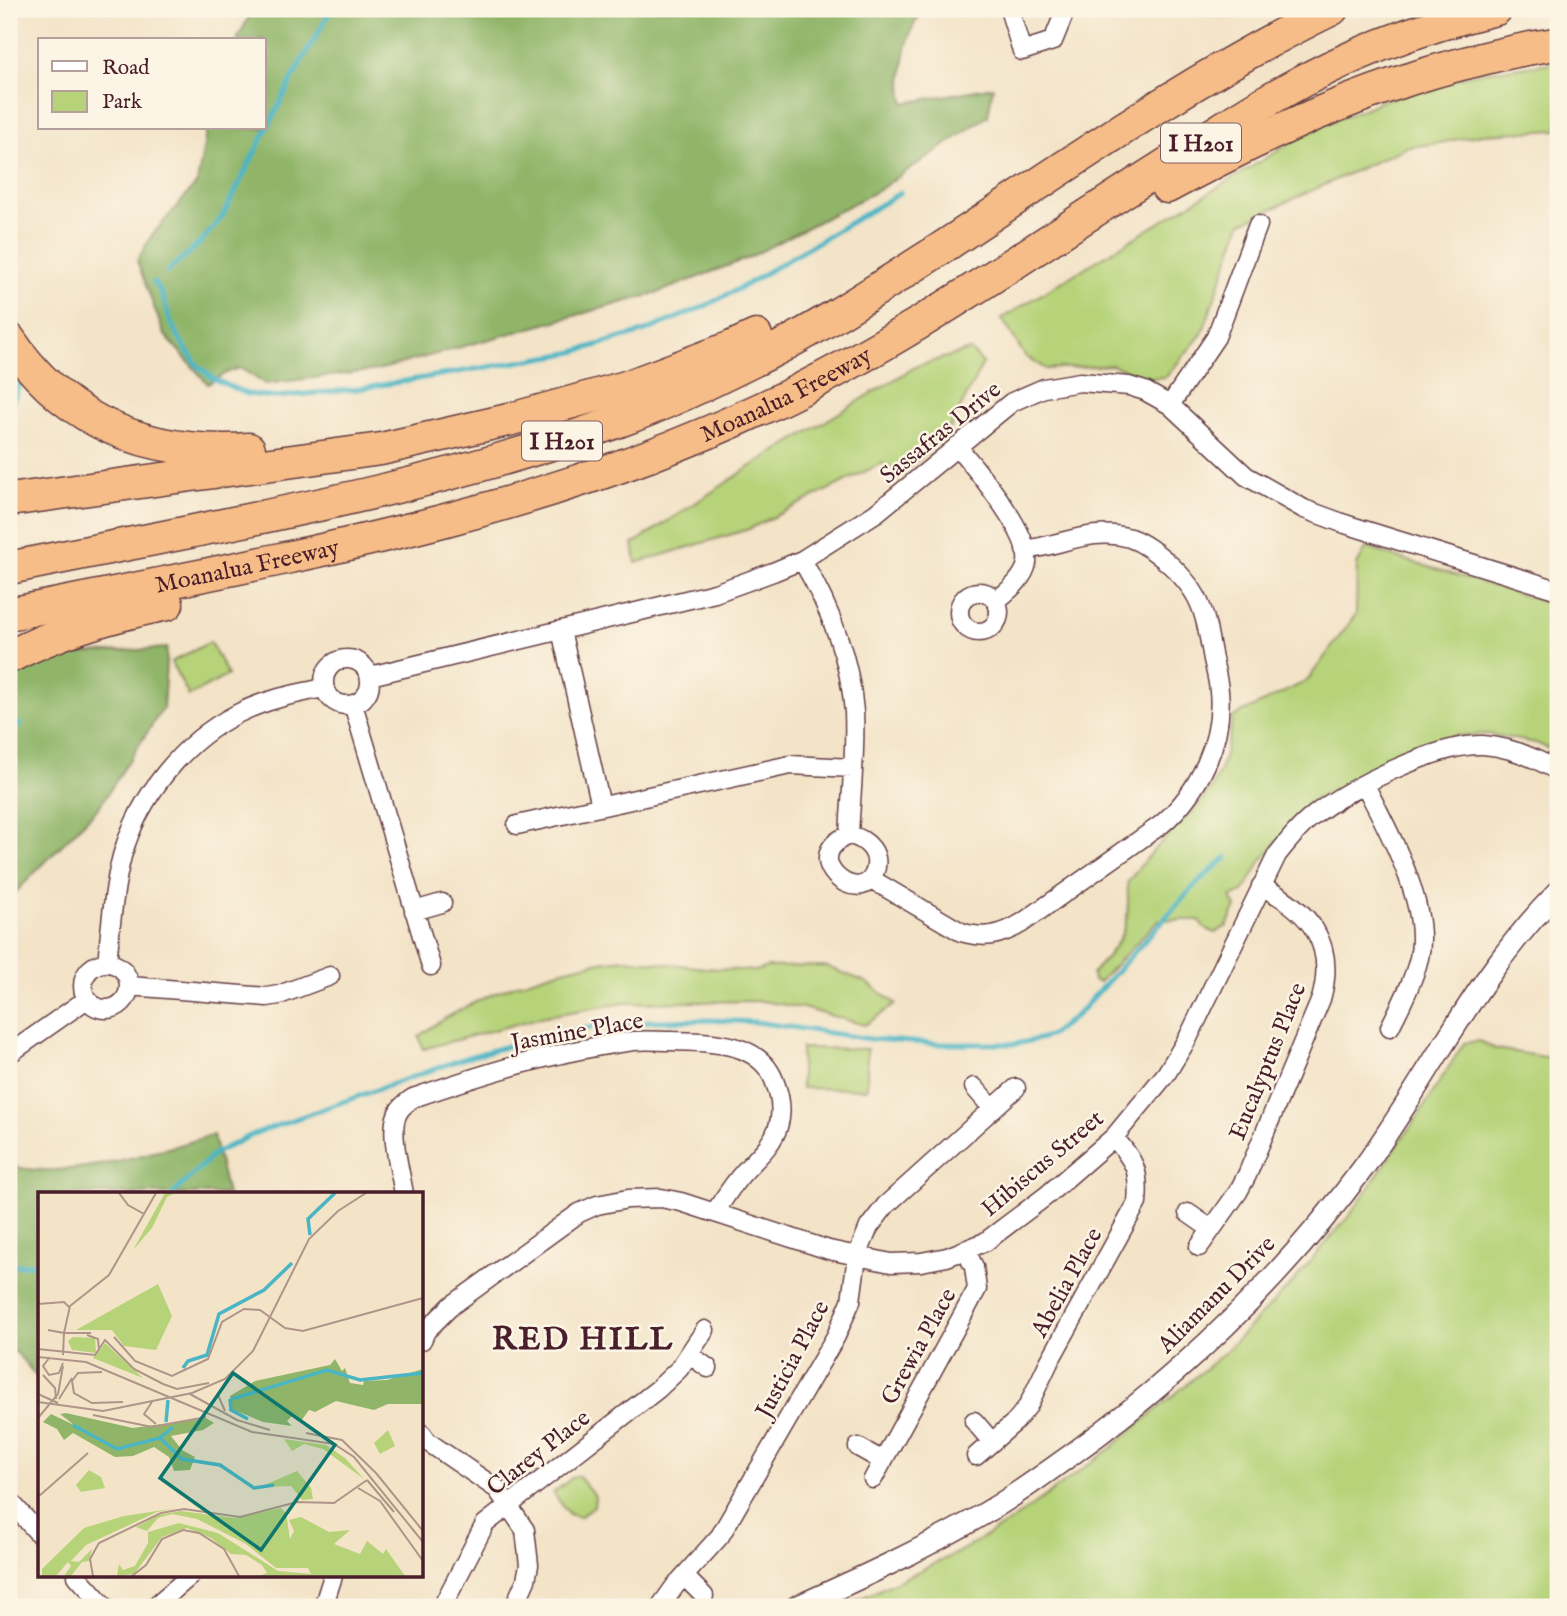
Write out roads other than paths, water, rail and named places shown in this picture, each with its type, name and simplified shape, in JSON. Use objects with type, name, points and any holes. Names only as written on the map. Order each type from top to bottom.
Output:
[{"type":"highway","points":[[1184,90],[1288,9]]},
{"type":"highway","name":"Moanalua Freeway","points":[[9,568],[406,484],[486,464],[623,420],[757,359],[842,312],[1184,90],[1280,34],[1332,9]]},
{"type":"highway","name":"Moanalua Freeway","points":[[9,614],[332,548],[464,515],[544,491],[687,441],[769,405],[848,364],[926,318],[1278,94],[1360,53],[1463,16],[1496,9]]},
{"type":"highway","points":[[926,318],[1223,156],[1307,118],[1368,92],[1422,74],[1491,56],[1558,44]]},
{"type":"highway","points":[[9,500],[381,449],[508,421],[626,387],[732,347],[802,313],[1060,171]]},
{"type":"highway","points":[[9,339],[53,391],[92,419],[136,439],[207,451],[356,441],[428,431],[506,416],[626,387]]},
{"type":"highway","points":[[9,657],[33,644],[96,621],[202,597],[464,515]]},
{"type":"street","points":[[1009,9],[1023,51],[1053,41],[1066,9]]},
{"type":"street","points":[[1170,405],[1216,337],[1258,225]]},
{"type":"street","name":"Sassafras Drive","points":[[370,676],[715,593],[802,560],[884,507],[1012,402],[1044,388],[1080,382],[1129,386],[1145,391],[1170,405],[1246,476],[1304,509],[1558,590]]},
{"type":"street","points":[[957,446],[1006,510],[1026,550],[1027,561],[1020,578],[996,601]]},
{"type":"street","points":[[871,879],[876,867],[874,851],[863,839],[849,835],[837,841],[829,855],[831,871],[836,878],[850,885],[871,879],[961,932],[974,936],[1001,934],[1022,923],[1162,824],[1181,805],[1206,765],[1218,719],[1219,690],[1202,607],[1196,594],[1181,575],[1145,545],[1110,534],[1084,536],[1026,550]]},
{"type":"street","points":[[802,560],[829,612],[844,657],[853,709],[849,835]]},
{"type":"street","points":[[561,631],[601,806]]},
{"type":"street","points":[[348,658],[362,663],[370,676],[369,691],[353,705],[338,704],[324,688],[323,680],[328,667],[341,659],[348,658]]},
{"type":"street","points":[[107,962],[113,901],[123,853],[142,809],[169,768],[203,736],[237,714],[286,696],[324,688]]},
{"type":"street","points":[[353,705],[431,966]]},
{"type":"street","name":"Hibiscus Street","points":[[424,1336],[451,1306],[579,1213],[597,1205],[628,1199],[661,1198],[715,1212],[829,1250],[891,1263],[921,1262],[966,1251],[985,1242],[1046,1196],[1114,1137],[1166,1074],[1188,1038],[1277,855],[1295,833],[1336,799],[1432,754],[1459,747],[1484,745],[1538,759],[1558,771]]},
{"type":"street","points":[[517,825],[790,765],[853,768]]},
{"type":"street","points":[[1365,785],[1405,866],[1421,928],[1420,956],[1414,978],[1390,1027]]},
{"type":"street","name":"Eucalyptus Place","points":[[1199,1247],[1247,1175],[1326,982],[1323,949],[1307,917],[1293,904],[1261,886]]},
{"type":"street","name":"Aliamanu Drive","points":[[796,1607],[865,1576],[989,1511],[1102,1432],[1164,1383],[1210,1341],[1263,1288],[1333,1206],[1390,1130],[1501,958],[1558,892]]},
{"type":"street","points":[[414,911],[442,903]]},
{"type":"street","points":[[107,962],[126,972],[130,986],[125,1000],[113,1008],[98,1008],[83,992],[84,978],[93,966],[107,962]]},
{"type":"street","points":[[130,986],[267,997],[330,976]]},
{"type":"street","points":[[9,1054],[87,999]]},
{"type":"street","name":"Jasmine Place","points":[[404,1192],[394,1127],[397,1114],[413,1098],[504,1069],[636,1041],[714,1042],[734,1047],[762,1063],[772,1076],[779,1094],[781,1111],[770,1145],[738,1178],[715,1212]]},
{"type":"street","points":[[974,1087],[993,1109]]},
{"type":"street","name":"Justicia Place","points":[[660,1607],[720,1536],[836,1336],[851,1301],[857,1256],[869,1227],[886,1205],[1016,1088]]},
{"type":"street","name":"Abelia Place","points":[[976,1456],[1015,1422],[1028,1406],[1061,1339],[1137,1203],[1137,1169],[1114,1137]]},
{"type":"street","points":[[1188,1213],[1211,1229]]},
{"type":"street","name":"Grewia Place","points":[[873,1479],[977,1289],[974,1267],[966,1251]]},
{"type":"street","name":"Clarey Place","points":[[442,1607],[485,1524],[658,1389],[690,1356],[705,1330]]},
{"type":"street","points":[[690,1356],[708,1368]]},
{"type":"street","points":[[974,1421],[992,1442]]},
{"type":"street","points":[[424,1437],[497,1489],[526,1530],[529,1549],[526,1580],[514,1607]]},
{"type":"street","points":[[858,1447],[883,1461]]},
{"type":"street","points":[[9,1500],[38,1533]]},
{"type":"street","points":[[684,1576],[704,1596]]},
{"type":"street","points":[[78,1578],[105,1607]]},
{"type":"street","points":[[154,1607],[188,1578]]},
{"type":"street","points":[[323,1607],[333,1578]]},
{"type":"waterway","points":[[167,272],[200,243],[222,217],[301,62],[332,9]]},
{"type":"waterway","points":[[154,282],[162,294],[171,323],[185,348],[198,366],[214,379],[247,394],[275,397],[358,389],[570,353],[643,332],[742,287],[900,193]]},
{"type":"waterway","points":[[9,412],[24,378]]},
{"type":"waterway","points":[[9,733],[20,724]]},
{"type":"waterway","points":[[175,1192],[215,1153],[256,1133],[465,1058],[529,1040],[599,1026],[652,1021],[710,1020],[756,1022],[870,1039],[939,1044],[1016,1044],[1043,1038],[1078,1014],[1197,883],[1227,857]]},
{"type":"waterway","points":[[9,1266],[38,1263]]},
{"type":"district","name":"RED HILL","points":[[583,1338]]}]
